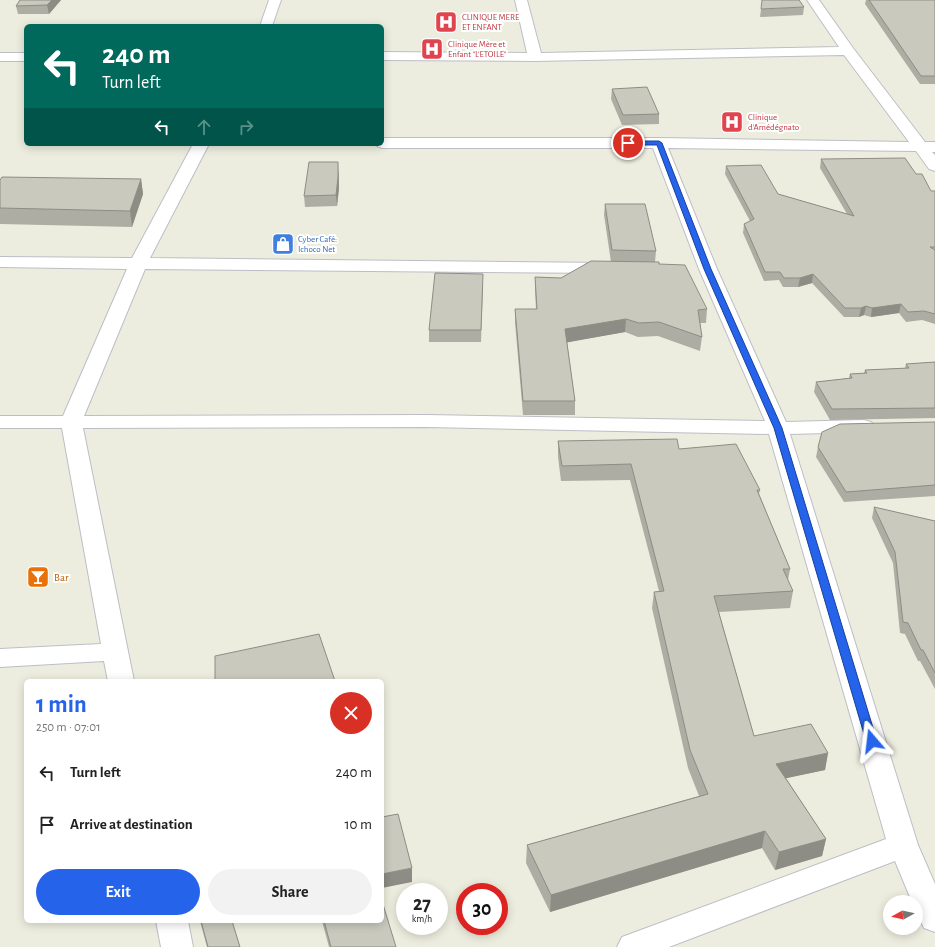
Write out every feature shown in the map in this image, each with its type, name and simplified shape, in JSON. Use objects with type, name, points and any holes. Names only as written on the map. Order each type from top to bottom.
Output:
[{"type":"street","points":[[267,24],[275,0]]},
{"type":"street","points":[[521,0],[535,56]]},
{"type":"street","points":[[813,0],[848,51],[928,147],[935,166]]},
{"type":"street","points":[[384,56],[535,56],[848,51]]},
{"type":"street","points":[[0,57],[24,57]]},
{"type":"street","points":[[384,143],[659,143],[928,147]]},
{"type":"street","points":[[659,143],[700,269],[778,428],[903,845],[935,919]]},
{"type":"street","points":[[121,679],[71,421],[138,264],[200,146]]},
{"type":"street","points":[[0,262],[628,268]]},
{"type":"street","points":[[0,422],[427,420],[778,428],[880,426]]},
{"type":"street","points":[[0,658],[115,652]]},
{"type":"street","points":[[633,947],[903,845]]},
{"type":"street","points":[[172,923],[177,947]]},
{"type":"building","points":[[20,0],[52,0],[47,5],[16,6]]},
{"type":"building","points":[[762,0],[799,0],[804,7],[761,9]]},
{"type":"building","points":[[869,0],[935,0],[935,76],[921,76]]},
{"type":"building","points":[[647,87],[659,114],[623,115],[612,89]]},
{"type":"building","points":[[905,158],[916,174],[922,174],[931,191],[935,191],[935,247],[930,247],[935,250],[935,314],[924,311],[908,312],[901,304],[872,308],[866,306],[861,308],[845,308],[813,274],[800,278],[784,278],[780,272],[765,272],[744,224],[754,219],[726,166],[761,165],[778,194],[854,216],[821,159]]},
{"type":"building","points":[[309,162],[338,162],[336,195],[304,196]]},
{"type":"building","points":[[2,177],[141,179],[130,211],[0,208],[0,180]]},
{"type":"building","points":[[605,204],[645,204],[656,251],[612,250]]},
{"type":"building","points":[[591,261],[659,262],[659,264],[685,265],[707,309],[698,310],[702,337],[659,322],[639,323],[626,319],[565,329],[575,401],[523,401],[515,309],[537,309],[535,277],[561,278]]},
{"type":"building","points":[[435,273],[483,274],[481,330],[429,330]]},
{"type":"building","points":[[935,362],[935,408],[832,409],[816,382],[852,378],[850,374],[867,373],[865,370],[909,368],[906,364]]},
{"type":"building","points":[[935,422],[935,485],[846,492],[818,447],[822,432],[840,424]]},
{"type":"building","points":[[677,439],[679,449],[736,444],[760,490],[757,490],[790,569],[783,569],[793,591],[714,596],[754,736],[811,724],[828,753],[776,764],[826,839],[779,852],[765,831],[551,895],[527,845],[708,794],[690,750],[654,592],[664,591],[631,464],[562,466],[558,441]]},
{"type":"building","points":[[874,507],[935,521],[935,673],[923,650],[921,650],[908,623],[903,622],[895,552]]},
{"type":"building","points":[[319,634],[334,679],[215,679],[215,656]]},
{"type":"building","points":[[398,814],[412,868],[384,874],[384,817]]},
{"type":"building","points":[[384,908],[396,947],[331,947],[325,923],[384,923]]},
{"type":"building","points":[[202,923],[233,923],[240,947],[208,947]]},
{"type":"place","name":"CLINIQUE MERE ET ENFANT","points":[[446,22]]},
{"type":"place","name":"Clinique Mère et Enfant \"L'ETOILE\"","points":[[432,49]]},
{"type":"place","name":"Clinique d'Amédégnato","points":[[732,122]]},
{"type":"place","name":"Cyber Café: Ichoco Net","points":[[283,244]]},
{"type":"place","name":"Bar","points":[[38,577]]},
{"type":"route","points":[[628,143],[659,143],[708,269],[778,428],[872,741]]}]
